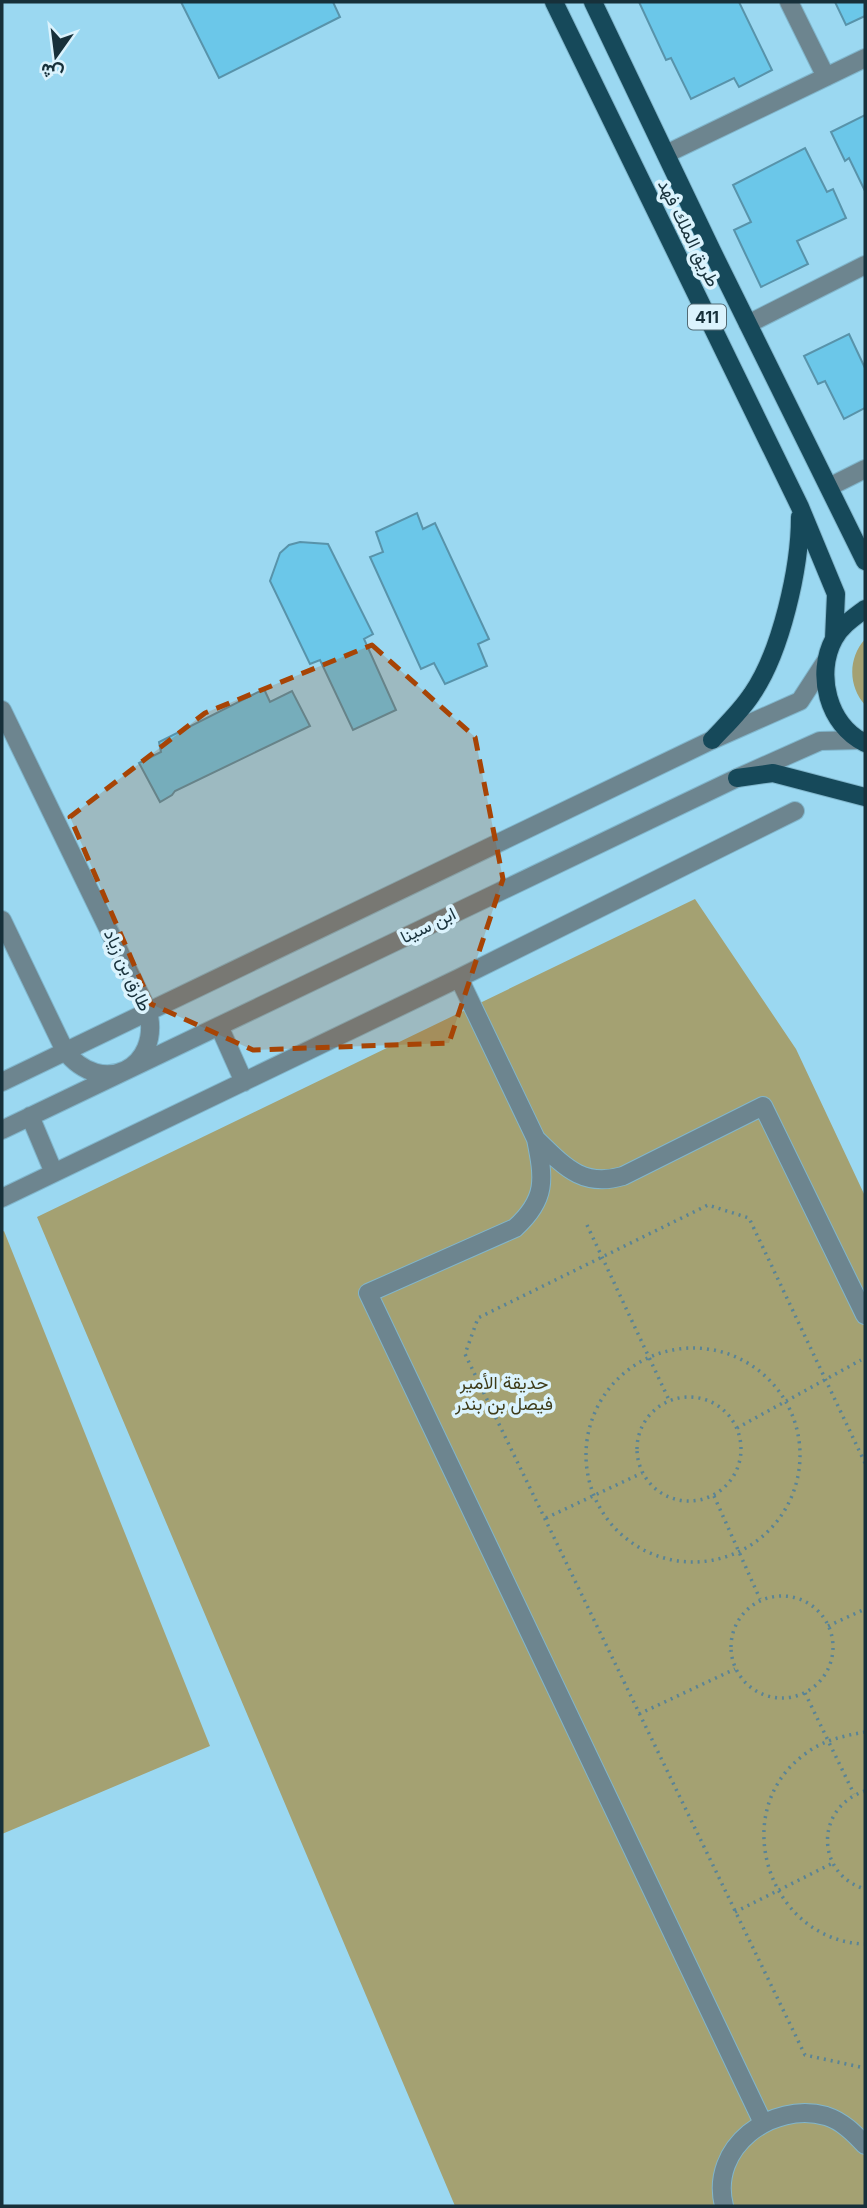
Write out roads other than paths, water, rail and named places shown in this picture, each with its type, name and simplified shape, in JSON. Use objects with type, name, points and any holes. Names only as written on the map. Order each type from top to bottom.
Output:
[{"type":"main road","name":"طريق الملك فهد","points":[[554,2],[800,507],[836,594],[834,639]]},
{"type":"main road","name":"طريق الملك فهد","points":[[593,2],[865,561]]},
{"type":"main road","points":[[712,740],[752,693],[779,637],[800,548],[800,507]]},
{"type":"main road","name":"411","points":[[863,742],[843,726],[831,706],[825,684],[826,662],[834,639],[848,622],[865,609]]},
{"type":"main road","points":[[737,778],[773,773],[865,797]]},
{"type":"street","points":[[789,2],[826,77]]},
{"type":"street","points":[[666,154],[865,58]]},
{"type":"street","points":[[748,324],[865,265]]},
{"type":"street","points":[[829,487],[865,469]]},
{"type":"street","points":[[2,1082],[712,740],[800,701],[826,662]]},
{"type":"street","name":"طارق بن زياد","points":[[2,710],[148,1011],[152,1025],[148,1046],[136,1064],[123,1072]]},
{"type":"street","name":"ابن سينا","points":[[2,1130],[737,778],[820,741],[863,742]]},
{"type":"street","points":[[2,1198],[458,978],[795,811]]},
{"type":"street","points":[[2,920],[65,1051],[74,1062],[97,1074],[123,1072]]},
{"type":"street","points":[[458,978],[536,1139],[543,1173],[539,1196],[529,1216],[514,1228],[368,1293],[763,2123]]},
{"type":"street","points":[[219,1026],[243,1082]]},
{"type":"street","points":[[536,1139],[563,1165],[580,1176],[604,1182],[623,1176],[763,1107],[865,1315]]},
{"type":"street","points":[[30,1116],[54,1173]]},
{"type":"street","points":[[724,2206],[724,2171],[735,2147],[754,2128],[777,2116],[802,2112],[828,2116],[851,2129],[865,2145]]},
{"type":"park label","name":"حديقة الأمير فيصل بن بندر","points":[[504,1392]]}]
